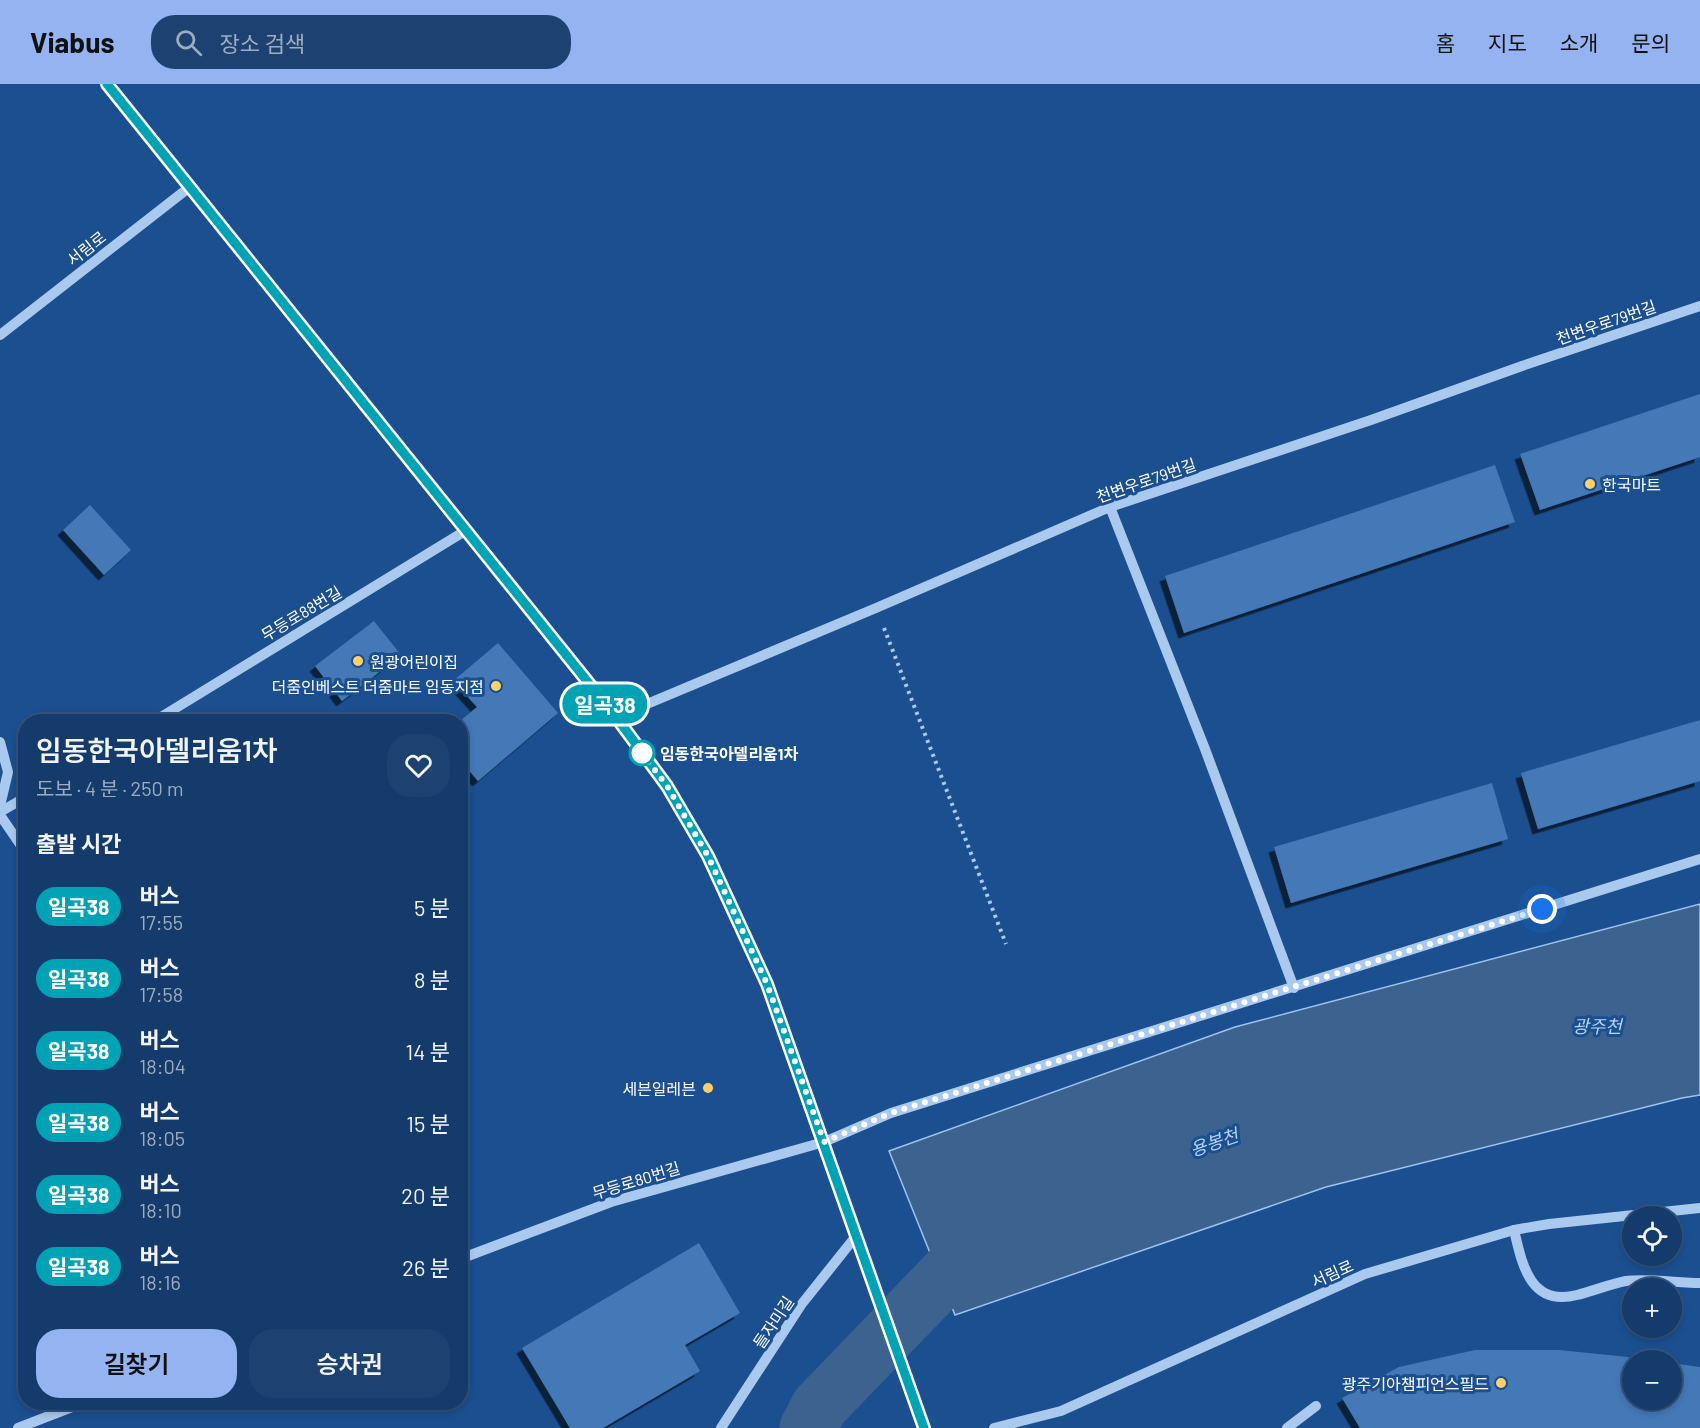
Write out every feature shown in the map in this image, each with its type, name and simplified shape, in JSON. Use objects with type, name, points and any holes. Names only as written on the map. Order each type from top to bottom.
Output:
[{"type":"street","points":[[107,84],[616,717],[667,786],[708,856],[767,984],[924,1428]]},
{"type":"street","name":"서림로","points":[[0,335],[191,186]]},
{"type":"street","name":"천변우로79번길","points":[[616,717],[1110,507],[1371,420],[1700,306]]},
{"type":"street","points":[[1110,507],[1205,749],[1294,988]]},
{"type":"street","name":"무등로88번길","points":[[166,714],[465,531]]},
{"type":"street","points":[[0,742],[8,772],[0,806]]},
{"type":"street","points":[[18,802],[0,813],[18,841]]},
{"type":"street","name":"무등로80번길","points":[[468,1256],[611,1202],[824,1142],[891,1113],[1700,859]]},
{"type":"street","name":"서림로","points":[[994,1428],[1061,1411],[1365,1274],[1514,1230],[1549,1224],[1700,1208]]},
{"type":"street","points":[[1514,1230],[1523,1268],[1531,1282],[1545,1294],[1559,1298],[1628,1281],[1700,1283]]},
{"type":"street","name":"들자미길","points":[[721,1428],[801,1305],[856,1236]]},
{"type":"street","points":[[1287,1428],[1316,1406]]},
{"type":"street","points":[[18,1428],[64,1410]]},
{"type":"path","points":[[876,608],[1006,944]]},
{"type":"water","name":"광주천","points":[[1700,904],[1700,1095],[1326,1187],[955,1315],[889,1151],[1235,1027]]},
{"type":"building","points":[[1700,394],[1700,457],[1540,510],[1520,454]]},
{"type":"building","points":[[1495,465],[1515,522],[1184,633],[1165,576]]},
{"type":"building","points":[[90,505],[131,550],[104,575],[63,530]]},
{"type":"building","name":"원광어린이집","points":[[374,621],[401,655],[342,701],[315,666]]},
{"type":"building","points":[[498,643],[558,713],[478,781],[468,769],[468,714],[477,707],[453,681]]},
{"type":"building","points":[[1700,720],[1700,781],[1538,829],[1521,773]]},
{"type":"building","points":[[1492,783],[1508,839],[1291,903],[1274,847]]},
{"type":"building","points":[[699,1243],[740,1313],[685,1345],[700,1371],[603,1428],[570,1428],[522,1348]]},
{"type":"building","name":"광주기아챔피언스필드","points":[[1475,1350],[1559,1350],[1622,1356],[1622,1410],[1682,1410],[1682,1365],[1700,1367],[1700,1428],[1360,1428],[1342,1398],[1399,1367]]},
{"type":"waterway","name":"용봉천","points":[[808,1428],[819,1407],[995,1224]]},
{"type":"bus line","name":"일곡38","points":[[107,84],[616,717],[667,786],[708,856],[767,984],[924,1428]]},
{"type":"place","name":"한국마트","points":[[1590,484]]},
{"type":"place","name":"원광어린이집","points":[[358,661]]},
{"type":"place","name":"더줌인베스트 더줌마트 임동지점","points":[[496,686]]},
{"type":"place","name":"임동한국아델리움1차","points":[[642,753]]},
{"type":"place","name":"세븐일레븐","points":[[708,1088]]},
{"type":"place","name":"광주기아챔피언스필드","points":[[1501,1383]]},
{"type":"route","points":[[642,753],[667,786],[708,856],[767,984],[824,1142],[891,1113],[1542,909]]}]
